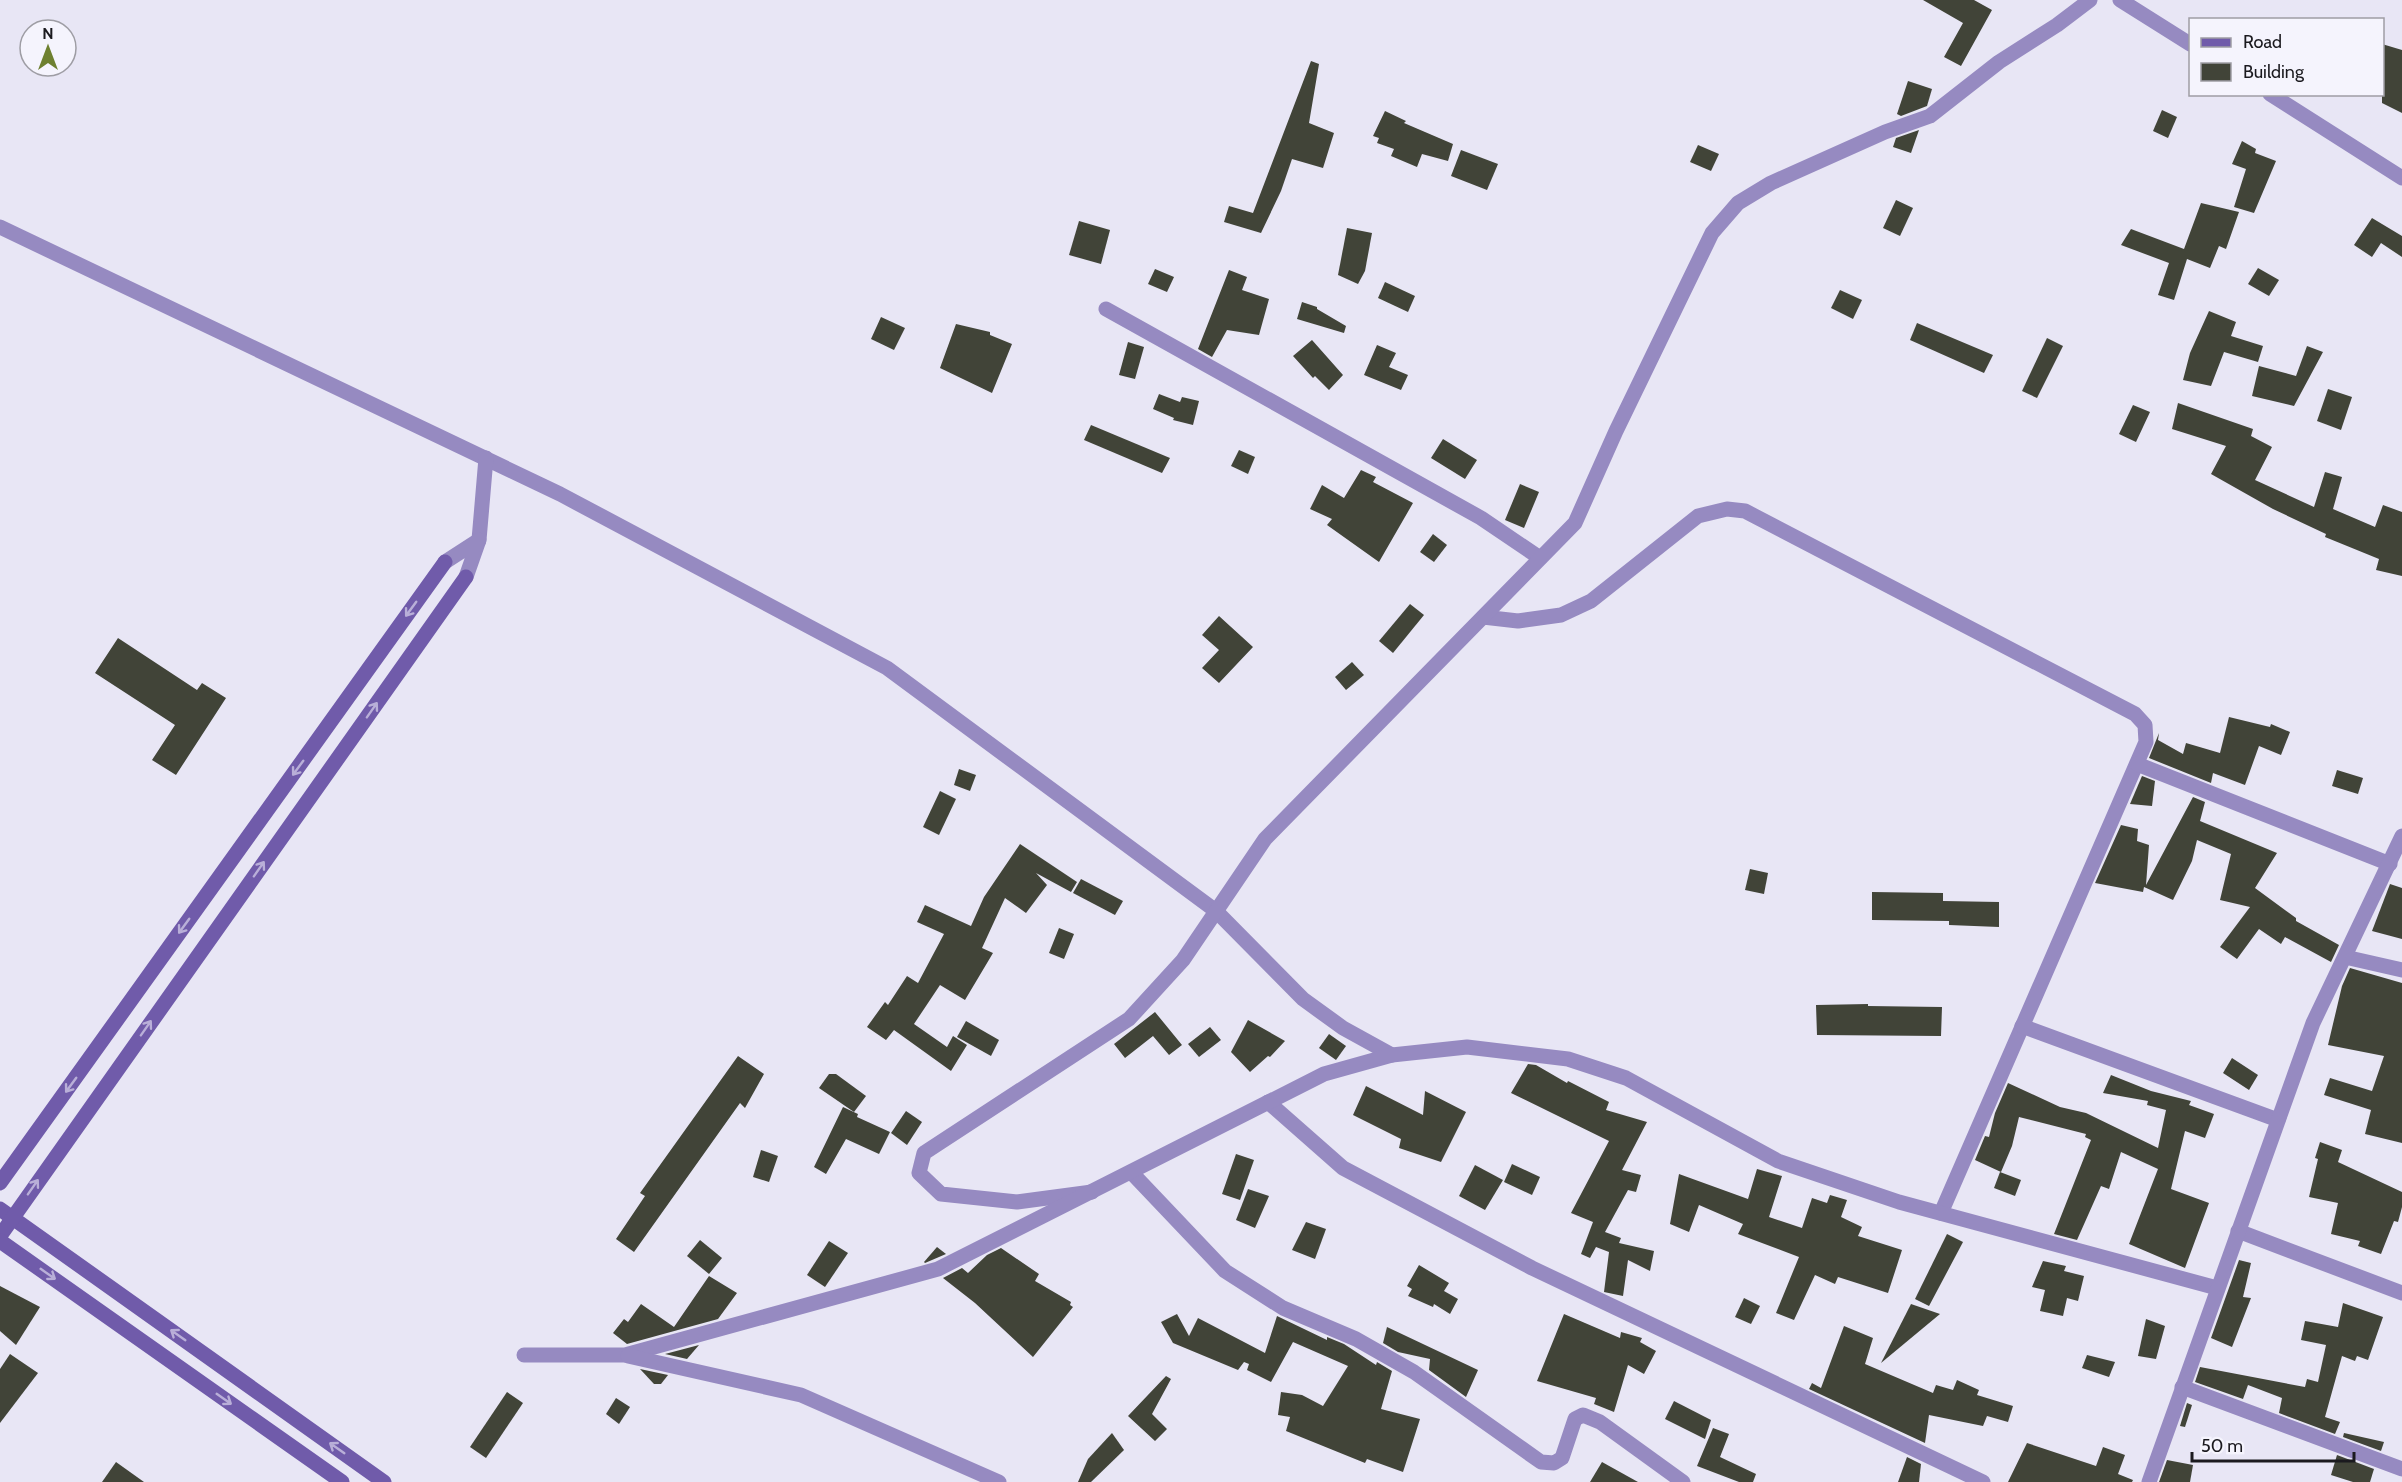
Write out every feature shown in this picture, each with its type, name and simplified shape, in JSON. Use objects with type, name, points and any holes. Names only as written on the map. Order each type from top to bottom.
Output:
[{"type":"street","points":[[1092,1192],[1017,1202],[941,1194],[920,1173],[924,1153],[1129,1019],[1183,960],[1265,839],[1575,523],[1616,431],[1712,233],[1738,203],[1771,183],[1885,132],[1930,116],[1999,62],[2057,25],[2090,0]]},
{"type":"street","points":[[2121,0],[2189,43]]},
{"type":"street","points":[[2273,96],[2402,178]]},
{"type":"street","points":[[0,227],[560,494],[887,668],[1216,911],[1303,999],[1343,1028],[1392,1055]]},
{"type":"street","points":[[1106,309],[1481,518],[1540,558]]},
{"type":"street","points":[[0,1236],[6,1214],[466,577],[479,540],[486,458]]},
{"type":"street","points":[[1483,616],[1518,621],[1561,615],[1591,601],[1698,516],[1727,509],[1745,511],[2135,714],[2145,724],[2146,742],[2137,764],[1941,1213]]},
{"type":"street","points":[[0,1183],[446,562],[479,540]]},
{"type":"street","points":[[2137,764],[2390,864]]},
{"type":"street","points":[[2149,1482],[2313,1023],[2402,836]]},
{"type":"street","points":[[2345,957],[2402,970]]},
{"type":"street","points":[[2022,1026],[2278,1120]]},
{"type":"street","points":[[625,1355],[938,1269],[1324,1074],[1392,1055],[1467,1047],[1568,1059],[1626,1078],[1778,1161],[1941,1213],[2217,1288]]},
{"type":"street","points":[[1268,1102],[1343,1168],[1352,1173],[1532,1268],[1983,1482]]},
{"type":"street","points":[[1131,1172],[1226,1271],[1283,1308],[1356,1340],[1414,1372],[1541,1462],[1554,1463],[1562,1458],[1575,1419],[1583,1415],[1600,1422],[1683,1482]]},
{"type":"street","points":[[6,1214],[384,1482]]},
{"type":"street","points":[[2238,1231],[2402,1293]]},
{"type":"street","points":[[0,1241],[342,1482]]},
{"type":"street","points":[[524,1354],[625,1355],[801,1395],[999,1482]]},
{"type":"street","points":[[2182,1387],[2402,1469]]},
{"type":"building","points":[[1923,0],[1974,0],[1992,10],[1961,66],[1944,57],[1963,23]]},
{"type":"building","points":[[2384,45],[2402,50],[2402,113],[2382,103]]},
{"type":"building","points":[[1311,61],[1319,64],[1309,123],[1334,133],[1323,168],[1292,159],[1281,191],[1261,233],[1224,222],[1229,206],[1253,213]]},
{"type":"building","points":[[1908,81],[1932,89],[1927,106],[1901,116],[1897,114]]},
{"type":"building","points":[[2162,110],[2177,117],[2168,138],[2153,131]]},
{"type":"building","points":[[1385,111],[1406,121],[1404,123],[1453,144],[1448,161],[1422,154],[1417,167],[1391,156],[1394,149],[1377,143],[1379,138],[1373,136]]},
{"type":"building","points":[[1919,130],[1911,153],[1893,147],[1896,138]]},
{"type":"building","points":[[2242,141],[2256,149],[2255,153],[2276,161],[2254,213],[2234,207],[2246,169],[2232,164]]},
{"type":"building","points":[[1698,145],[1719,154],[1711,171],[1690,162]]},
{"type":"building","points":[[1461,150],[1498,164],[1487,190],[1451,176]]},
{"type":"building","points":[[1896,200],[1913,208],[1900,236],[1883,228]]},
{"type":"building","points":[[2201,203],[2239,212],[2226,249],[2219,246],[2210,268],[2187,259],[2174,300],[2158,295],[2169,263],[2121,245],[2131,229],[2184,249]]},
{"type":"building","points":[[2372,218],[2402,236],[2402,257],[2381,243],[2372,257],[2354,245]]},
{"type":"building","points":[[1079,221],[1110,230],[1101,264],[1069,255]]},
{"type":"building","points":[[1347,228],[1372,233],[1365,271],[1358,284],[1338,275]]},
{"type":"building","points":[[2258,268],[2279,280],[2269,296],[2248,284]]},
{"type":"building","points":[[1155,269],[1174,277],[1167,292],[1148,284]]},
{"type":"building","points":[[1229,270],[1247,277],[1242,290],[1269,299],[1259,335],[1227,330],[1212,357],[1198,349]]},
{"type":"building","points":[[1385,282],[1415,296],[1408,312],[1378,298]]},
{"type":"building","points":[[1840,290],[1862,300],[1853,319],[1831,308]]},
{"type":"building","points":[[1302,302],[1317,307],[1346,326],[1344,333],[1297,319]]},
{"type":"building","points":[[2209,311],[2236,322],[2231,336],[2263,346],[2258,362],[2224,352],[2211,386],[2183,380],[2190,353]]},
{"type":"building","points":[[881,317],[905,328],[894,350],[871,339]]},
{"type":"building","points":[[1917,323],[1993,355],[1984,373],[1910,340]]},
{"type":"building","points":[[956,324],[990,332],[990,335],[1012,344],[992,393],[940,368]]},
{"type":"building","points":[[2047,338],[2063,346],[2037,398],[2022,391]]},
{"type":"building","points":[[1312,340],[1343,375],[1329,390],[1315,376],[1313,378],[1293,356]]},
{"type":"building","points":[[1128,342],[1144,347],[1135,379],[1119,375]]},
{"type":"building","points":[[1377,345],[1396,353],[1389,367],[1408,375],[1401,390],[1364,375]]},
{"type":"building","points":[[2307,346],[2323,352],[2294,406],[2252,396],[2259,366],[2296,376]]},
{"type":"building","points":[[2328,389],[2352,397],[2341,430],[2317,421]]},
{"type":"building","points":[[1159,394],[1180,402],[1182,397],[1199,401],[1193,425],[1173,420],[1174,418],[1153,409]]},
{"type":"building","points":[[2178,403],[2253,429],[2251,436],[2272,447],[2255,480],[2314,507],[2325,472],[2342,477],[2333,509],[2375,527],[2383,505],[2402,512],[2402,576],[2376,570],[2379,559],[2325,537],[2326,534],[2273,509],[2211,474],[2226,446],[2172,429]]},
{"type":"building","points":[[2133,405],[2150,412],[2136,442],[2119,434]]},
{"type":"building","points":[[1091,425],[1170,458],[1162,473],[1084,440]]},
{"type":"building","points":[[1443,439],[1477,460],[1465,479],[1431,458]]},
{"type":"building","points":[[1239,450],[1255,457],[1248,474],[1231,466]]},
{"type":"building","points":[[1361,470],[1376,477],[1373,482],[1413,503],[1379,562],[1327,525],[1332,519],[1310,509],[1322,485],[1344,498]]},
{"type":"building","points":[[1520,484],[1539,492],[1524,528],[1505,520]]},
{"type":"building","points":[[1433,534],[1447,545],[1434,562],[1420,552]]},
{"type":"building","points":[[1410,604],[1424,615],[1393,653],[1379,641]]},
{"type":"building","points":[[1219,616],[1253,647],[1219,683],[1202,668],[1219,650],[1202,635]]},
{"type":"building","points":[[118,638],[197,690],[202,683],[226,698],[176,775],[152,760],[175,725],[95,673]]},
{"type":"building","points":[[1352,662],[1364,675],[1346,690],[1335,677]]},
{"type":"building","points":[[2229,717],[2270,727],[2271,724],[2290,732],[2281,755],[2259,746],[2245,785],[2213,773],[2211,783],[2149,758],[2159,733],[2158,740],[2183,754],[2186,743],[2220,753]]},
{"type":"building","points":[[959,769],[976,775],[970,791],[954,785]]},
{"type":"building","points":[[2337,770],[2363,778],[2358,794],[2332,786]]},
{"type":"building","points":[[2142,776],[2155,781],[2152,806],[2130,804]]},
{"type":"building","points":[[940,791],[956,799],[939,835],[923,827]]},
{"type":"building","points":[[2193,797],[2205,802],[2200,821],[2277,853],[2255,888],[2296,918],[2296,921],[2339,945],[2331,962],[2285,937],[2281,944],[2259,929],[2237,959],[2220,947],[2250,907],[2220,900],[2231,854],[2197,840],[2192,861],[2173,900],[2144,887],[2143,892],[2095,883],[2121,825],[2138,829],[2137,841],[2149,845],[2146,885]]},
{"type":"building","points":[[1020,844],[1077,882],[1071,892],[1036,873],[1047,885],[1026,913],[1005,898],[982,948],[993,953],[965,1000],[940,985],[914,1024],[947,1047],[953,1036],[967,1045],[951,1071],[894,1030],[886,1040],[867,1027],[885,1002],[888,1005],[907,976],[918,983],[944,934],[917,922],[925,905],[971,926],[984,897]]},
{"type":"building","points":[[1750,869],[1768,873],[1764,894],[1745,890]]},
{"type":"building","points":[[1081,879],[1123,901],[1115,915],[1073,893]]},
{"type":"building","points":[[2390,884],[2402,888],[2402,939],[2372,931]]},
{"type":"building","points":[[1872,892],[1943,893],[1943,901],[1999,902],[1999,927],[1949,925],[1949,921],[1872,920]]},
{"type":"building","points":[[1059,928],[1074,934],[1064,959],[1049,953]]},
{"type":"building","points":[[2350,968],[2402,983],[2402,1143],[2365,1134],[2371,1110],[2324,1095],[2330,1078],[2372,1091],[2384,1056],[2328,1045],[2342,986]]},
{"type":"building","points":[[1868,1004],[1868,1006],[1942,1007],[1941,1036],[1817,1035],[1816,1005]]},
{"type":"building","points":[[1155,1012],[1182,1045],[1169,1055],[1153,1036],[1125,1058],[1114,1044]]},
{"type":"building","points":[[1248,1020],[1285,1041],[1270,1057],[1268,1056],[1250,1072],[1231,1052]]},
{"type":"building","points":[[966,1021],[999,1040],[991,1056],[957,1037]]},
{"type":"building","points":[[1210,1027],[1221,1040],[1199,1057],[1188,1044]]},
{"type":"building","points":[[1329,1034],[1346,1046],[1336,1060],[1319,1048]]},
{"type":"building","points":[[738,1056],[764,1074],[745,1108],[740,1103],[634,1252],[616,1239],[645,1196],[640,1193]]},
{"type":"building","points":[[2232,1058],[2258,1075],[2249,1090],[2223,1073]]},
{"type":"building","points":[[1528,1064],[1536,1065],[1567,1083],[1568,1081],[1609,1102],[1606,1110],[1647,1122],[1622,1170],[1641,1175],[1636,1192],[1628,1190],[1605,1232],[1621,1238],[1619,1243],[1654,1251],[1650,1271],[1628,1260],[1623,1296],[1604,1292],[1609,1252],[1596,1247],[1590,1258],[1581,1254],[1593,1222],[1571,1213],[1609,1141],[1511,1093]]},
{"type":"building","points":[[829,1074],[836,1074],[866,1096],[854,1112],[819,1088]]},
{"type":"building","points":[[2111,1075],[2151,1091],[2191,1101],[2189,1105],[2214,1114],[2205,1138],[2185,1131],[2171,1189],[2209,1203],[2185,1268],[2129,1244],[2158,1169],[2121,1152],[2109,1189],[2101,1186],[2077,1240],[2054,1234],[2091,1140],[2085,1137],[2086,1134],[2019,1117],[2012,1146],[2001,1172],[1975,1160],[1985,1136],[1989,1137],[1995,1113],[2008,1083],[2060,1107],[2086,1113],[2158,1148],[2166,1110],[2147,1105],[2148,1101],[2103,1093]]},
{"type":"building","points":[[1366,1086],[1423,1115],[1425,1091],[1466,1112],[1441,1162],[1399,1148],[1401,1139],[1353,1115]]},
{"type":"building","points":[[843,1107],[858,1114],[857,1117],[890,1132],[879,1154],[846,1139],[826,1174],[814,1167]]},
{"type":"building","points":[[906,1111],[922,1122],[907,1145],[891,1133]]},
{"type":"building","points":[[2320,1142],[2342,1150],[2338,1162],[2402,1192],[2402,1207],[2398,1222],[2394,1221],[2381,1254],[2358,1246],[2360,1241],[2331,1234],[2338,1203],[2309,1197]]},
{"type":"building","points":[[761,1150],[778,1156],[769,1182],[753,1177]]},
{"type":"building","points":[[1236,1154],[1254,1160],[1240,1200],[1222,1194]]},
{"type":"building","points":[[1512,1164],[1540,1177],[1532,1195],[1504,1182]]},
{"type":"building","points":[[1475,1165],[1503,1180],[1485,1210],[1459,1196]]},
{"type":"building","points":[[1757,1169],[1782,1176],[1769,1217],[1802,1228],[1812,1198],[1827,1203],[1830,1195],[1847,1200],[1841,1217],[1862,1227],[1858,1236],[1902,1250],[1888,1293],[1838,1277],[1835,1284],[1815,1275],[1794,1320],[1776,1313],[1799,1257],[1738,1234],[1743,1224],[1699,1205],[1689,1232],[1670,1224],[1679,1174],[1748,1199]]},
{"type":"building","points":[[2000,1172],[2021,1180],[2015,1196],[1994,1188]]},
{"type":"building","points":[[1248,1189],[1269,1196],[1255,1228],[1236,1220]]},
{"type":"building","points":[[1306,1222],[1326,1229],[1315,1259],[1292,1250]]},
{"type":"building","points":[[1947,1234],[1963,1242],[1929,1306],[1915,1299]]},
{"type":"building","points":[[700,1240],[722,1258],[709,1274],[687,1256]]},
{"type":"building","points":[[829,1241],[848,1253],[825,1287],[807,1275]]},
{"type":"building","points":[[937,1247],[946,1254],[925,1263],[924,1262]]},
{"type":"building","points":[[1001,1248],[1039,1274],[1035,1281],[1071,1302],[1070,1305],[1073,1307],[1033,1357],[975,1303],[943,1278],[962,1268],[968,1273],[987,1255]]},
{"type":"building","points":[[2239,1260],[2251,1263],[2243,1297],[2251,1298],[2232,1347],[2211,1338]]},
{"type":"building","points":[[2043,1261],[2066,1266],[2064,1271],[2084,1276],[2078,1301],[2067,1298],[2063,1316],[2040,1311],[2045,1290],[2032,1287]]},
{"type":"building","points":[[1419,1265],[1449,1283],[1444,1291],[1458,1299],[1450,1314],[1434,1304],[1433,1307],[1408,1296],[1412,1289],[1407,1286]]},
{"type":"building","points":[[709,1276],[737,1293],[718,1319],[627,1344],[613,1333],[624,1319],[628,1322],[641,1304],[674,1327]]},
{"type":"building","points":[[0,1286],[40,1307],[16,1345],[0,1331]]},
{"type":"building","points":[[1744,1298],[1760,1306],[1751,1324],[1735,1317]]},
{"type":"building","points":[[2343,1303],[2383,1317],[2368,1360],[2357,1356],[2355,1361],[2342,1356],[2325,1417],[2340,1422],[2335,1434],[2279,1413],[2282,1398],[2248,1385],[2243,1399],[2195,1382],[2200,1367],[2305,1387],[2307,1379],[2318,1382],[2326,1345],[2301,1340],[2305,1321],[2338,1327]]},
{"type":"building","points":[[1911,1304],[1940,1314],[1881,1363]]},
{"type":"building","points":[[1177,1314],[1189,1336],[1198,1318],[1265,1353],[1277,1316],[1327,1340],[1327,1337],[1344,1344],[1376,1365],[1377,1362],[1392,1371],[1381,1409],[1420,1419],[1403,1472],[1367,1459],[1365,1463],[1286,1431],[1290,1417],[1278,1415],[1281,1392],[1302,1395],[1323,1406],[1348,1366],[1293,1342],[1271,1382],[1247,1370],[1249,1364],[1244,1362],[1238,1370],[1173,1343],[1161,1322]]},
{"type":"building","points":[[1564,1314],[1620,1338],[1621,1332],[1642,1338],[1640,1342],[1656,1351],[1644,1374],[1628,1365],[1614,1412],[1594,1404],[1596,1398],[1537,1381]]},
{"type":"building","points":[[2146,1319],[2165,1326],[2156,1359],[2138,1356]]},
{"type":"building","points":[[1844,1326],[1873,1338],[1865,1364],[1933,1393],[1936,1385],[1953,1390],[1957,1380],[1979,1390],[1977,1395],[2013,1406],[2008,1422],[1987,1416],[1983,1426],[1929,1415],[1925,1443],[1809,1389],[1812,1383],[1821,1388]]},
{"type":"building","points":[[1387,1327],[1478,1370],[1466,1397],[1429,1370],[1430,1359],[1398,1352],[1383,1343]]},
{"type":"building","points":[[699,1345],[687,1359],[665,1354]]},
{"type":"building","points":[[10,1354],[38,1373],[0,1423],[0,1369]]},
{"type":"building","points":[[2087,1355],[2115,1362],[2109,1377],[2082,1368]]},
{"type":"building","points":[[640,1369],[668,1375],[661,1384],[654,1384]]},
{"type":"building","points":[[1166,1376],[1171,1379],[1152,1414],[1167,1429],[1155,1441],[1128,1416]]},
{"type":"building","points":[[507,1392],[523,1403],[486,1458],[470,1447]]},
{"type":"building","points":[[616,1398],[630,1407],[619,1424],[606,1414]]},
{"type":"building","points":[[1674,1401],[1711,1420],[1705,1439],[1665,1419]]},
{"type":"building","points":[[2187,1403],[2192,1405],[2185,1427],[2180,1426]]},
{"type":"building","points":[[1713,1428],[1729,1434],[1720,1457],[1756,1474],[1753,1482],[1739,1482],[1697,1466]]},
{"type":"building","points":[[1112,1433],[1124,1450],[1091,1482],[1078,1482],[1088,1459]]},
{"type":"building","points":[[2344,1433],[2384,1442],[2381,1451],[2343,1437]]},
{"type":"building","points":[[2027,1443],[2096,1466],[2103,1447],[2125,1455],[2118,1474],[2133,1480],[2132,1482],[2008,1482]]},
{"type":"building","points":[[2337,1455],[2374,1469],[2370,1482],[2353,1482],[2331,1475]]},
{"type":"building","points":[[1907,1457],[1921,1464],[1919,1482],[1898,1482]]},
{"type":"building","points":[[2167,1460],[2193,1465],[2190,1482],[2159,1482]]},
{"type":"building","points":[[116,1462],[144,1482],[102,1482]]},
{"type":"building","points":[[1602,1462],[1638,1482],[1590,1482]]}]
